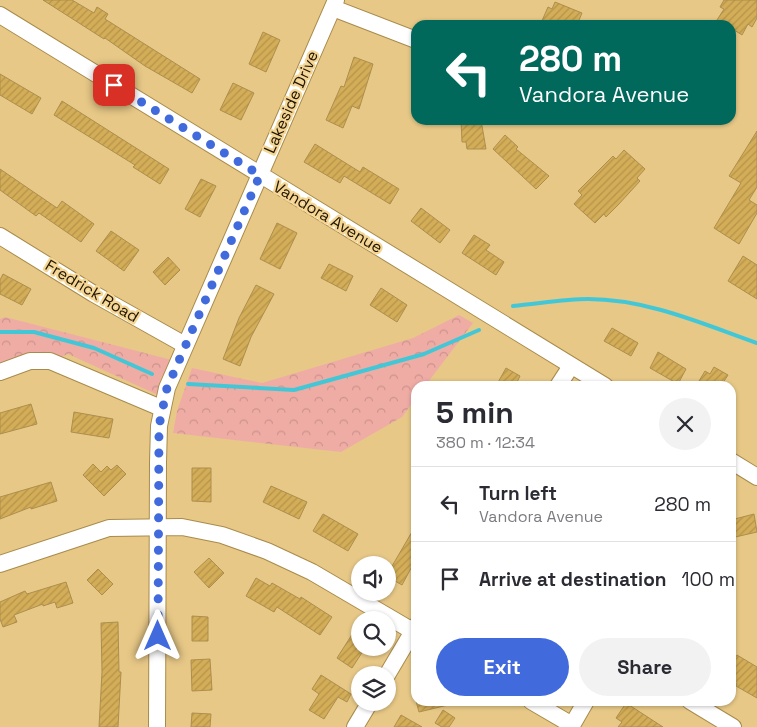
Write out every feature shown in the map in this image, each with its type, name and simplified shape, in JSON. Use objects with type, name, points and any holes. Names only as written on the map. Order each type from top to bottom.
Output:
[{"type":"street","points":[[334,4],[411,38]]},
{"type":"street","name":"Lakeside Drive","points":[[157,727],[158,444],[161,408],[167,388],[185,345],[334,4]]},
{"type":"street","name":"Vandora Avenue","points":[[0,15],[596,381]]},
{"type":"street","name":"Fredrick Road","points":[[0,236],[94,294],[185,345]]},
{"type":"street","points":[[0,372],[30,361],[50,361],[161,408]]},
{"type":"street","points":[[561,381],[571,366]]},
{"type":"street","points":[[736,464],[757,477]]},
{"type":"street","points":[[0,564],[109,528],[182,527],[222,535],[267,551],[312,572],[411,628]]},
{"type":"street","points":[[393,666],[411,636]]},
{"type":"street","points":[[539,706],[571,726],[583,706]]},
{"type":"street","points":[[698,706],[733,727]]},
{"type":"street","points":[[356,727],[365,711]]},
{"type":"green space","points":[[459,315],[473,323],[429,381],[411,381],[411,405],[402,417],[341,452],[173,433],[177,411],[192,368],[262,383],[413,338]]},
{"type":"green space","points":[[5,317],[172,360],[161,378],[158,395],[68,354],[54,360],[0,364],[0,319]]},
{"type":"building","points":[[43,0],[72,0],[94,13],[97,7],[108,14],[105,19],[200,79],[192,93],[145,66],[105,38]]},
{"type":"building","points":[[724,0],[757,0],[757,18],[752,27],[748,24],[742,35],[736,31],[736,20],[717,20],[724,9],[720,7]]},
{"type":"building","points":[[555,2],[582,13],[579,20],[542,20],[548,7],[552,9]]},
{"type":"building","points":[[263,32],[280,40],[266,72],[249,64]]},
{"type":"building","points":[[354,57],[373,64],[359,109],[352,106],[343,128],[326,120],[341,86],[344,87]]},
{"type":"building","points":[[0,74],[41,98],[32,114],[0,95]]},
{"type":"building","points":[[233,83],[254,93],[241,120],[220,110]]},
{"type":"building","points":[[62,101],[169,169],[160,184],[133,167],[135,165],[54,115]]},
{"type":"building","points":[[461,125],[482,125],[486,149],[467,149],[466,142],[462,142]]},
{"type":"building","points":[[757,131],[757,187],[749,200],[757,205],[757,213],[739,244],[714,228],[741,183],[729,176]]},
{"type":"building","points":[[505,135],[518,147],[516,149],[549,176],[536,189],[493,149]]},
{"type":"building","points":[[315,144],[360,172],[363,167],[399,189],[390,204],[344,176],[340,183],[304,162]]},
{"type":"building","points":[[624,150],[645,169],[637,178],[640,181],[618,205],[606,217],[604,214],[595,223],[574,204],[582,195],[578,191],[613,156],[616,159]]},
{"type":"building","points":[[0,169],[57,208],[62,201],[94,224],[81,242],[39,213],[36,216],[0,190]]},
{"type":"building","points":[[201,179],[216,186],[200,217],[185,209]]},
{"type":"building","points":[[421,208],[450,230],[440,243],[411,221]]},
{"type":"building","points":[[277,223],[297,233],[280,269],[260,259]]},
{"type":"building","points":[[111,231],[139,250],[124,271],[96,251]]},
{"type":"building","points":[[474,235],[490,245],[486,250],[504,262],[496,275],[462,253]]},
{"type":"building","points":[[743,256],[757,265],[757,299],[728,281]]},
{"type":"building","points":[[168,257],[180,270],[165,285],[153,272]]},
{"type":"building","points":[[329,264],[353,276],[346,291],[321,278]]},
{"type":"building","points":[[3,274],[31,289],[22,305],[0,294],[0,280]]},
{"type":"building","points":[[256,285],[274,294],[251,337],[240,366],[223,359],[239,318]]},
{"type":"building","points":[[381,288],[407,305],[397,322],[370,305]]},
{"type":"building","points":[[612,328],[638,343],[631,356],[604,341]]},
{"type":"building","points":[[658,352],[686,369],[680,381],[673,381],[650,368]]},
{"type":"building","points":[[714,367],[728,375],[724,381],[699,381],[705,371],[710,374]]},
{"type":"building","points":[[506,368],[520,376],[518,381],[499,381]]},
{"type":"building","points":[[31,404],[37,424],[0,434],[0,413]]},
{"type":"building","points":[[74,412],[113,419],[109,438],[71,432]]},
{"type":"building","points":[[93,464],[101,472],[107,466],[111,470],[117,465],[126,474],[104,496],[83,475]]},
{"type":"building","points":[[192,468],[211,468],[211,502],[192,501]]},
{"type":"building","points":[[51,482],[57,501],[31,509],[31,507],[0,519],[0,497]]},
{"type":"building","points":[[271,486],[307,502],[299,519],[263,502]]},
{"type":"building","points":[[323,514],[358,534],[348,551],[313,531]]},
{"type":"building","points":[[754,514],[757,532],[736,537],[736,519]]},
{"type":"building","points":[[411,534],[411,568],[402,585],[396,582],[396,559]]},
{"type":"building","points":[[209,558],[224,573],[209,588],[194,572]]},
{"type":"building","points":[[98,569],[113,584],[102,595],[87,580]]},
{"type":"building","points":[[256,578],[270,586],[272,583],[300,599],[301,597],[332,617],[320,635],[277,607],[274,612],[246,596]]},
{"type":"building","points":[[66,582],[73,603],[57,608],[55,602],[43,606],[43,604],[14,615],[17,622],[3,627],[0,619],[0,602],[25,591],[27,594]]},
{"type":"building","points":[[192,616],[208,617],[208,641],[192,641]]},
{"type":"building","points":[[118,622],[119,672],[121,672],[118,727],[99,727],[102,672],[101,623]]},
{"type":"building","points":[[351,636],[351,656],[360,656],[351,667],[337,658]]},
{"type":"building","points":[[737,655],[757,667],[757,698],[736,686]]},
{"type":"building","points":[[210,659],[212,690],[192,691],[191,660]]},
{"type":"building","points":[[321,675],[351,694],[347,702],[338,697],[324,719],[309,710],[319,694],[312,689]]},
{"type":"building","points":[[417,706],[444,706],[419,712]]},
{"type":"building","points":[[624,706],[631,706],[663,727],[618,727],[622,722],[616,718]]},
{"type":"building","points":[[443,710],[455,718],[449,727],[442,727],[435,723]]},
{"type":"building","points":[[192,713],[211,714],[210,727],[191,727]]},
{"type":"building","points":[[401,715],[422,727],[394,727]]},
{"type":"waterway","points":[[513,306],[588,299],[632,303],[674,314],[757,343]]},
{"type":"waterway","points":[[188,384],[294,390],[424,354],[479,330]]},
{"type":"waterway","points":[[0,332],[34,332],[94,348],[152,374]]},
{"type":"route","points":[[114,85],[260,175],[167,388],[161,408],[158,462],[158,636]]}]
